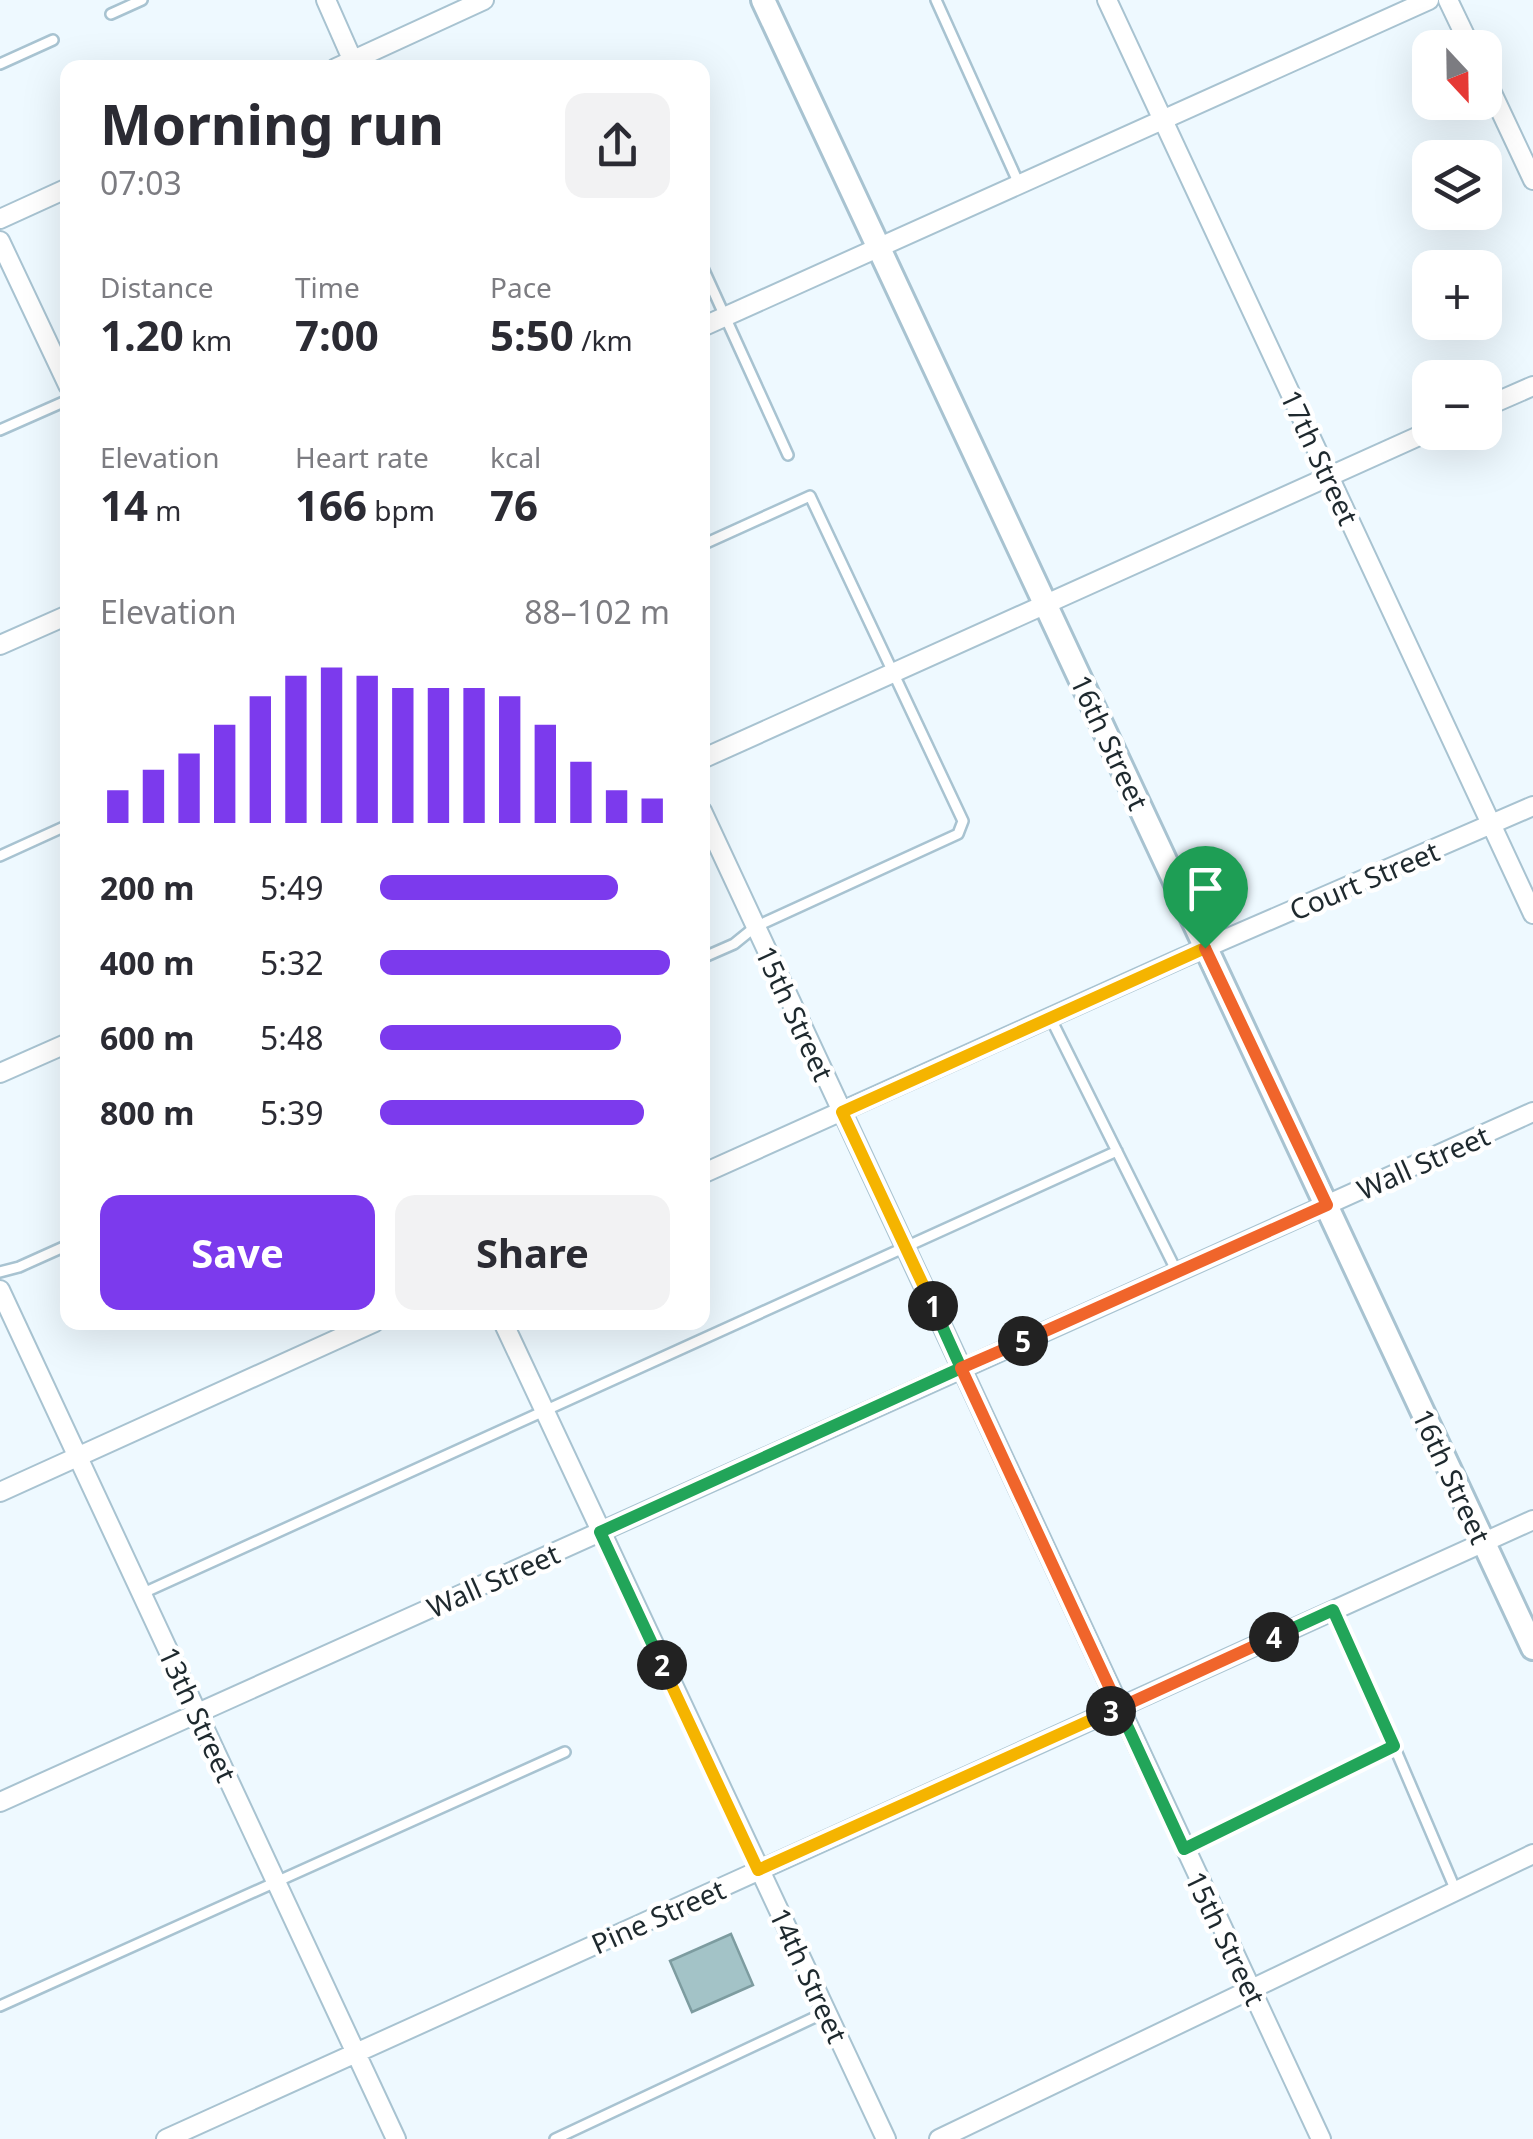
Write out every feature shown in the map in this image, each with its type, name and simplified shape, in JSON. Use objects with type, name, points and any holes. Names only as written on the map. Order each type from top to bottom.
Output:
[{"type":"street","points":[[326,0],[347,60]]},
{"type":"street","points":[[359,60],[484,0]]},
{"type":"street","name":"16th Street","points":[[762,0],[1533,1648]]},
{"type":"street","name":"17th Street","points":[[1107,0],[1533,914]]},
{"type":"street","points":[[710,324],[1429,0]]},
{"type":"street","points":[[1448,0],[1462,30]]},
{"type":"street","points":[[1502,114],[1533,180]]},
{"type":"street","points":[[0,219],[60,192]]},
{"type":"street","points":[[0,241],[60,368]]},
{"type":"street","points":[[1502,400],[1533,386]]},
{"type":"street","points":[[710,755],[1412,439]]},
{"type":"street","points":[[0,645],[60,619]]},
{"type":"street","name":"Court Street","points":[[710,1170],[1533,806]]},
{"type":"street","name":"15th Street","points":[[710,829],[1321,2139]]},
{"type":"street","points":[[0,1073],[60,1047]]},
{"type":"street","name":"Wall Street","points":[[0,1802],[1533,1112]]},
{"type":"street","name":"13th Street","points":[[0,1290],[396,2139]]},
{"type":"street","points":[[0,1492],[357,1330]]},
{"type":"street","name":"14th Street","points":[[507,1330],[886,2139]]},
{"type":"street","name":"Pine Street","points":[[166,2139],[1533,1520]]},
{"type":"street","points":[[939,2139],[1533,1854]]},
{"type":"lane","points":[[111,14],[142,0]]},
{"type":"lane","points":[[936,0],[1019,185]]},
{"type":"lane","points":[[0,64],[54,40]]},
{"type":"lane","points":[[710,284],[788,455]]},
{"type":"lane","points":[[0,430],[60,404]]},
{"type":"lane","points":[[710,541],[810,496],[963,821],[958,834],[755,927],[734,944],[710,954]]},
{"type":"lane","points":[[0,856],[60,829]]},
{"type":"lane","points":[[1050,1018],[1177,1272]]},
{"type":"lane","points":[[141,1594],[1117,1151]]},
{"type":"lane","points":[[0,1272],[19,1268],[60,1249]]},
{"type":"lane","points":[[1333,1610],[1456,1891]]},
{"type":"lane","points":[[1184,1849],[1394,1746]]},
{"type":"lane","points":[[0,2006],[564,1752]]},
{"type":"lane","points":[[555,2139],[826,2012]]},
{"type":"building","points":[[731,1934],[753,1985],[692,2012],[670,1961]]},
{"type":"route","points":[[1205,948],[842,1112],[961,1368],[600,1532],[758,1870],[1119,1708],[1184,1849],[1394,1746],[1333,1610],[1119,1708],[961,1368],[1327,1205],[1205,948]]}]
